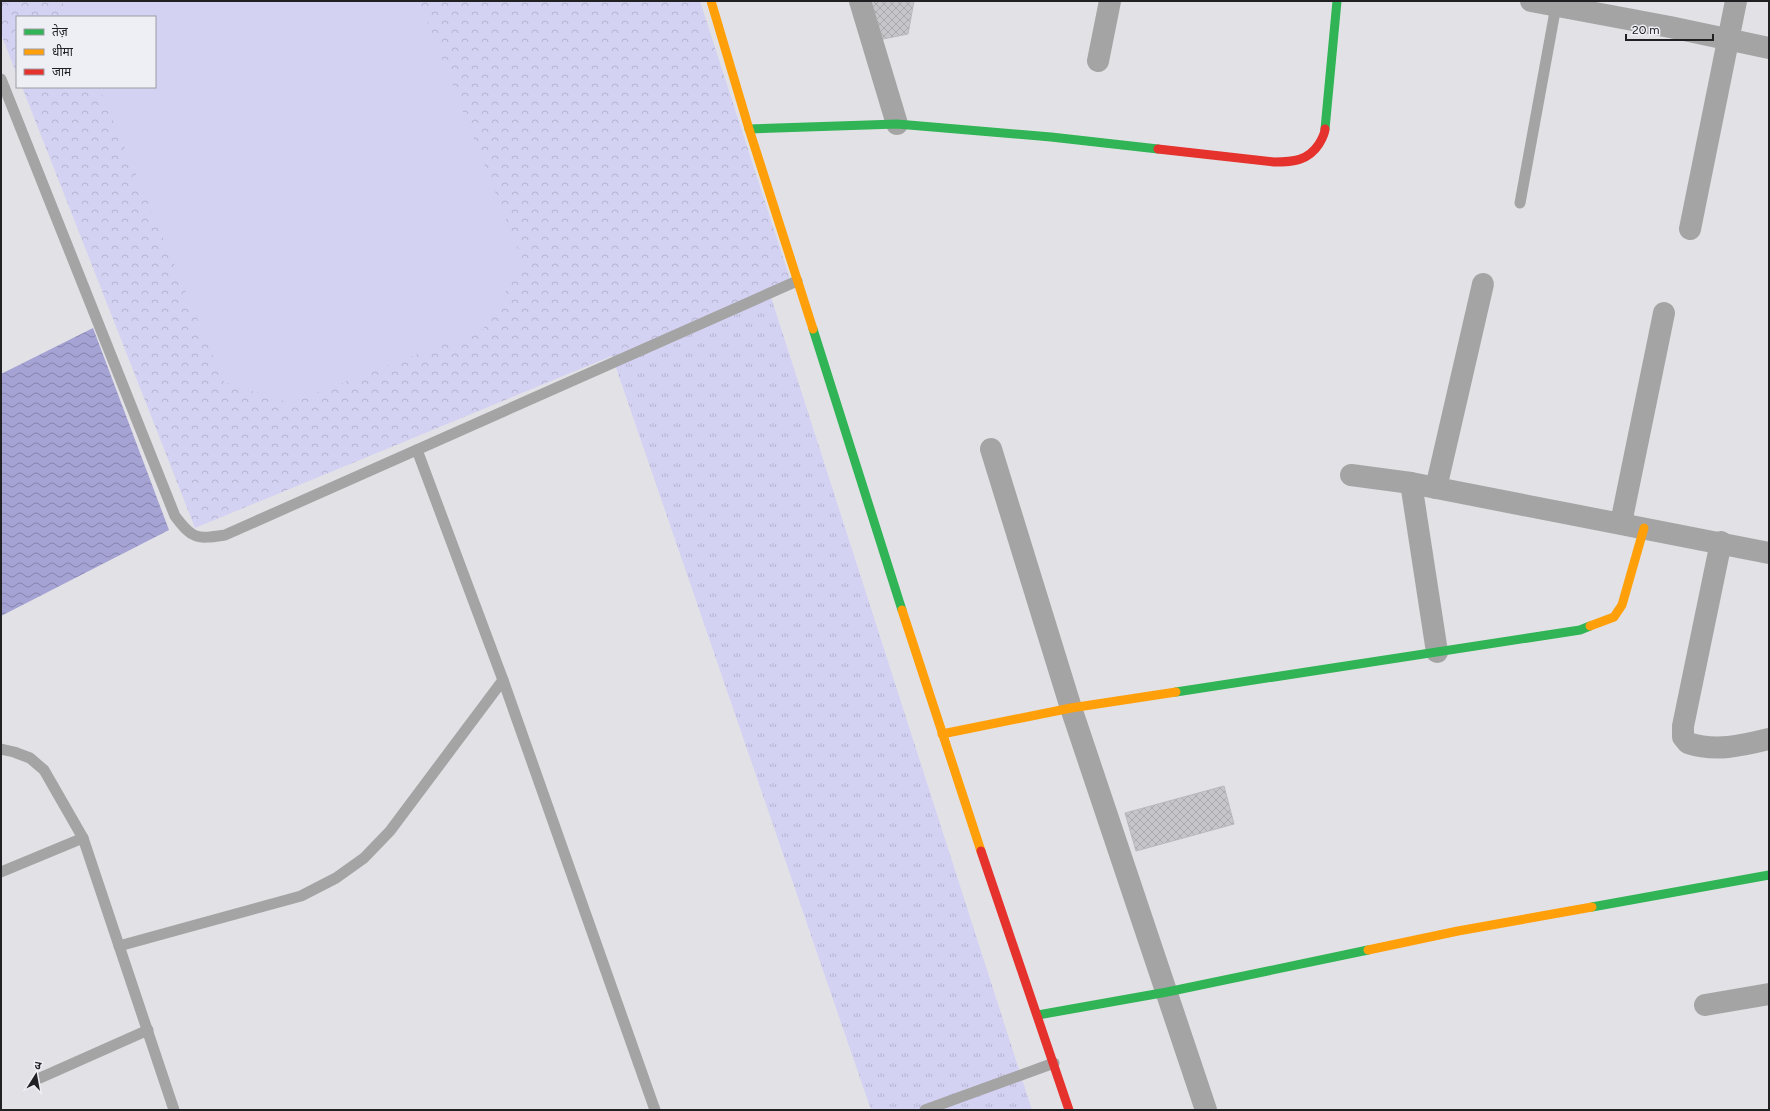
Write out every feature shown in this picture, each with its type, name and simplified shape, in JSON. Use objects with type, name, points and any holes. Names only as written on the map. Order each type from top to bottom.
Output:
[{"type":"street","points":[[711,1],[749,129],[942,734],[1069,1110]]},
{"type":"street","points":[[860,1],[897,124]]},
{"type":"street","points":[[1098,61],[1110,1]]},
{"type":"street","points":[[749,129],[897,124],[1051,137],[1266,161],[1295,162],[1309,157],[1319,145],[1325,132],[1337,1]]},
{"type":"street","points":[[1531,1],[1670,27],[1769,48]]},
{"type":"street","points":[[1690,229],[1736,1]]},
{"type":"street","points":[[1436,488],[1483,284]]},
{"type":"street","points":[[1621,523],[1664,313]]},
{"type":"street","points":[[990,449],[1071,708],[1206,1110]]},
{"type":"street","points":[[1351,475],[1411,483],[1721,542],[1769,553]]},
{"type":"street","points":[[1411,483],[1437,652]]},
{"type":"street","points":[[942,734],[1071,708],[1580,630],[1614,617],[1622,605],[1644,528]]},
{"type":"street","points":[[1721,542],[1683,726],[1683,737],[1688,743],[1710,748],[1742,746],[1769,739]]},
{"type":"street","points":[[1038,1015],[1167,992],[1458,931],[1769,875]]},
{"type":"street","points":[[1705,1005],[1769,994]]},
{"type":"lane","points":[[1520,204],[1556,6]]},
{"type":"lane","points":[[1,79],[175,516],[185,530],[194,536],[205,538],[225,535],[798,281]]},
{"type":"lane","points":[[417,450],[503,680],[655,1110]]},
{"type":"lane","points":[[119,946],[301,896],[336,878],[364,858],[390,831],[503,680]]},
{"type":"lane","points":[[1,749],[30,758],[44,770],[82,838],[174,1110]]},
{"type":"lane","points":[[1,872],[82,838]]},
{"type":"lane","points":[[40,1078],[148,1030]]},
{"type":"lane","points":[[925,1110],[1054,1063]]},
{"type":"green space","points":[[1,1],[700,1],[791,282],[195,528],[22,88],[156,88],[156,16],[16,16],[16,72],[1,34]]},
{"type":"green space","points":[[62,1],[419,1],[523,262],[483,329],[290,403],[224,382],[99,88],[156,88],[156,16],[69,16]]},
{"type":"green space","points":[[490,1],[676,1],[1032,1110],[871,1110]]},
{"type":"water","points":[[93,328],[169,530],[1,616],[1,374]]},
{"type":"building","points":[[862,1],[914,1],[908,34],[873,41]]},
{"type":"building","points":[[1224,786],[1234,824],[1136,851],[1125,813]]},
{"type":"traffic: fast","points":[[1325,129],[1337,1]]},
{"type":"traffic: fast","points":[[749,129],[897,124],[1051,137],[1158,149]]},
{"type":"traffic: fast","points":[[813,329],[902,610]]},
{"type":"traffic: fast","points":[[1176,692],[1580,630],[1590,626]]},
{"type":"traffic: fast","points":[[1592,907],[1769,875]]},
{"type":"traffic: fast","points":[[1038,1015],[1167,992],[1368,950]]},
{"type":"traffic: slow","points":[[711,1],[749,129],[813,329]]},
{"type":"traffic: slow","points":[[1590,626],[1614,617],[1622,605],[1644,528]]},
{"type":"traffic: slow","points":[[902,610],[981,851]]},
{"type":"traffic: slow","points":[[942,734],[1071,708],[1176,692]]},
{"type":"traffic: slow","points":[[1368,950],[1458,931],[1592,907]]},
{"type":"traffic: jam","points":[[1158,149],[1274,162],[1288,162],[1305,157],[1315,150],[1324,135],[1325,129]]},
{"type":"traffic: jam","points":[[981,851],[1069,1110]]}]
